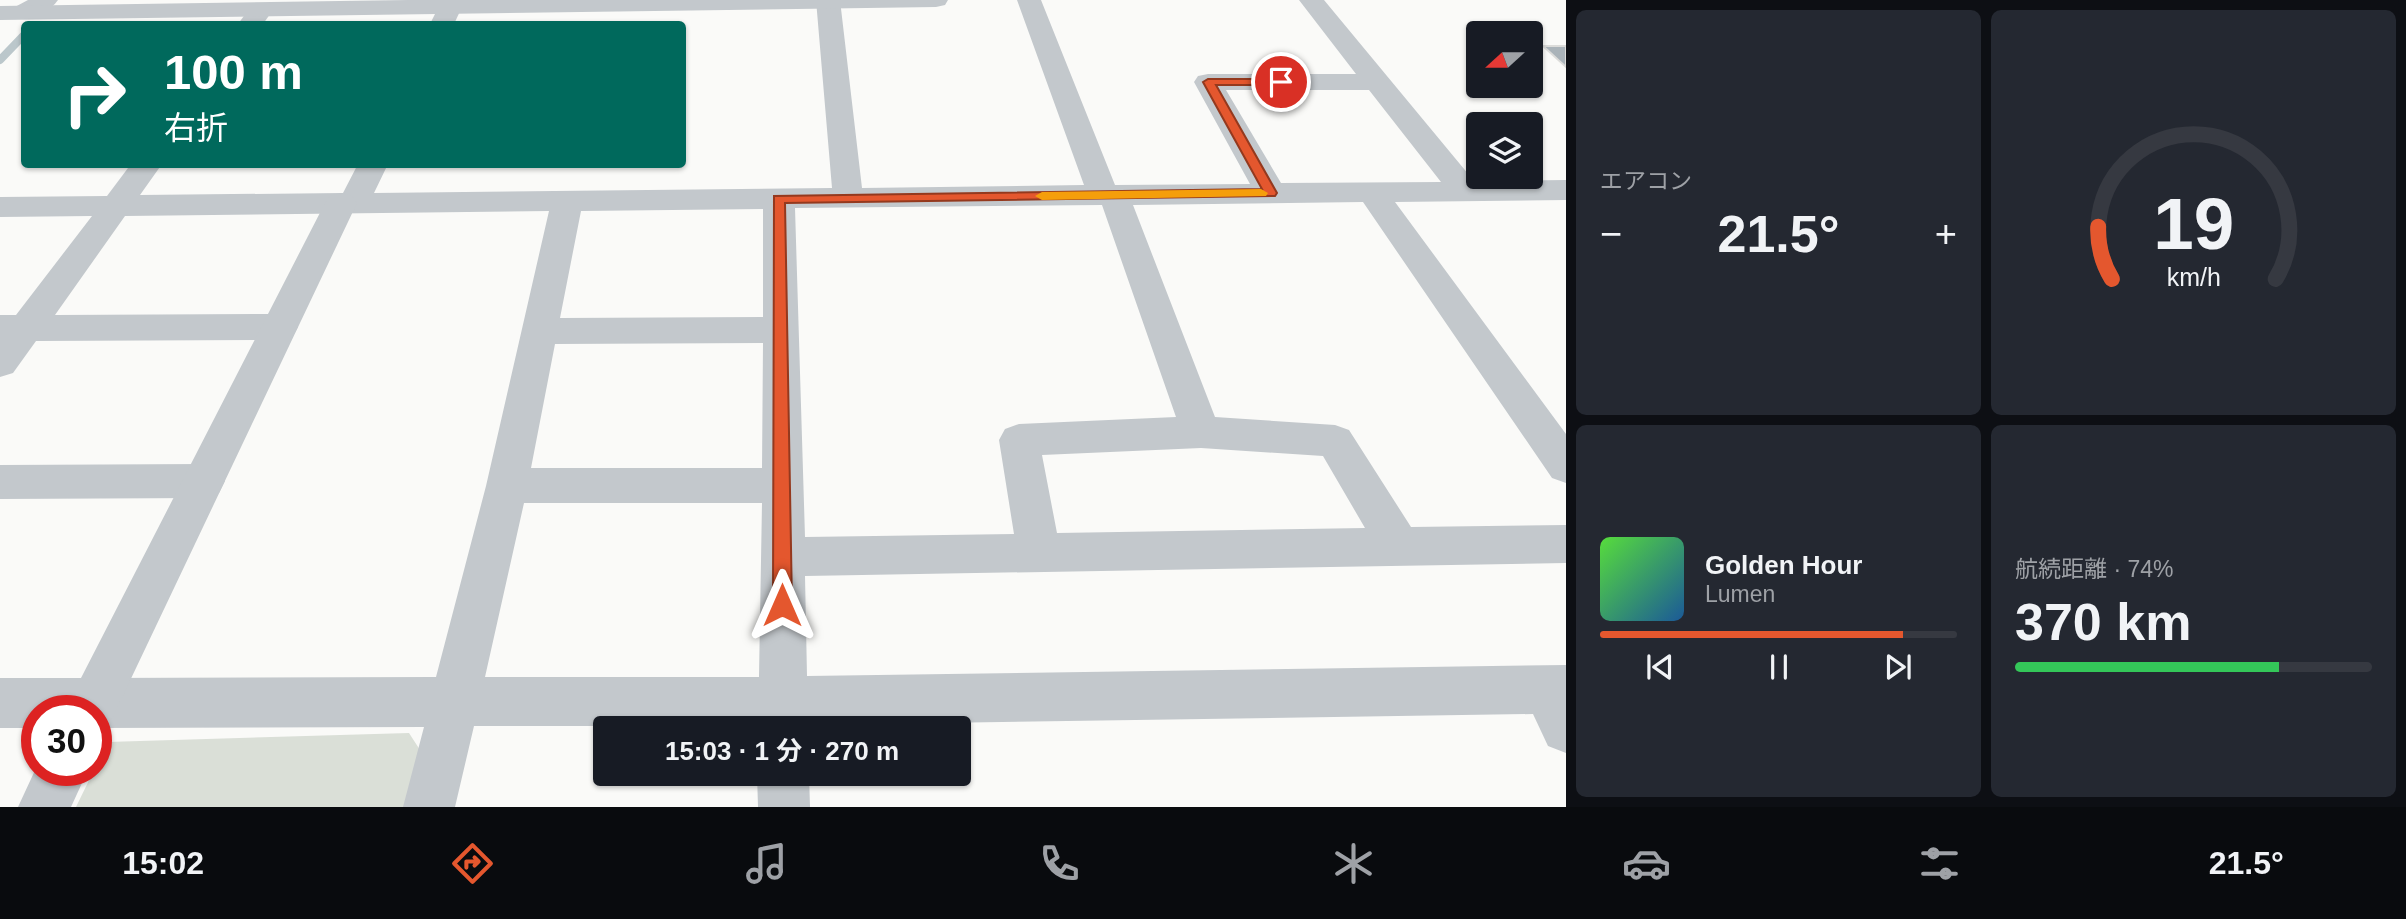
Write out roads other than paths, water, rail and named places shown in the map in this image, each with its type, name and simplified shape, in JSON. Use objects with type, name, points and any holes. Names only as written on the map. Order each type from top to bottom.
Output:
[{"type":"street","points":[[0,34],[11,13],[46,0]]},
{"type":"street","points":[[11,13],[256,17],[378,4],[446,16],[828,1],[936,0]]},
{"type":"street","points":[[1030,0],[1201,432]]},
{"type":"street","points":[[1311,0],[1465,191]]},
{"type":"street","points":[[828,1],[848,198]]},
{"type":"street","points":[[1271,193],[1208,82],[1377,82]]},
{"type":"street","points":[[0,363],[13,328],[145,168]]},
{"type":"street","points":[[99,695],[280,327],[348,203],[370,168]]},
{"type":"street","points":[[0,207],[1566,190]]},
{"type":"street","points":[[1372,192],[1566,466]]},
{"type":"street","points":[[779,198],[783,485],[782,714]]},
{"type":"street","points":[[429,807],[507,486],[542,331],[567,201]]},
{"type":"street","points":[[13,328],[280,327]]},
{"type":"street","points":[[542,331],[781,330]]},
{"type":"street","points":[[1039,553],[1019,440],[1201,432],[1335,441],[1399,547]]},
{"type":"street","points":[[0,482],[204,481]]},
{"type":"street","points":[[507,486],[783,485]]},
{"type":"street","points":[[782,557],[1566,544]]},
{"type":"street","points":[[112,707],[453,703],[782,714],[1559,702]]},
{"type":"street","points":[[0,703],[21,704]]},
{"type":"street","points":[[44,807],[54,786]]},
{"type":"street","points":[[783,786],[784,807]]},
{"type":"waterway","points":[[0,60],[21,38]]}]
